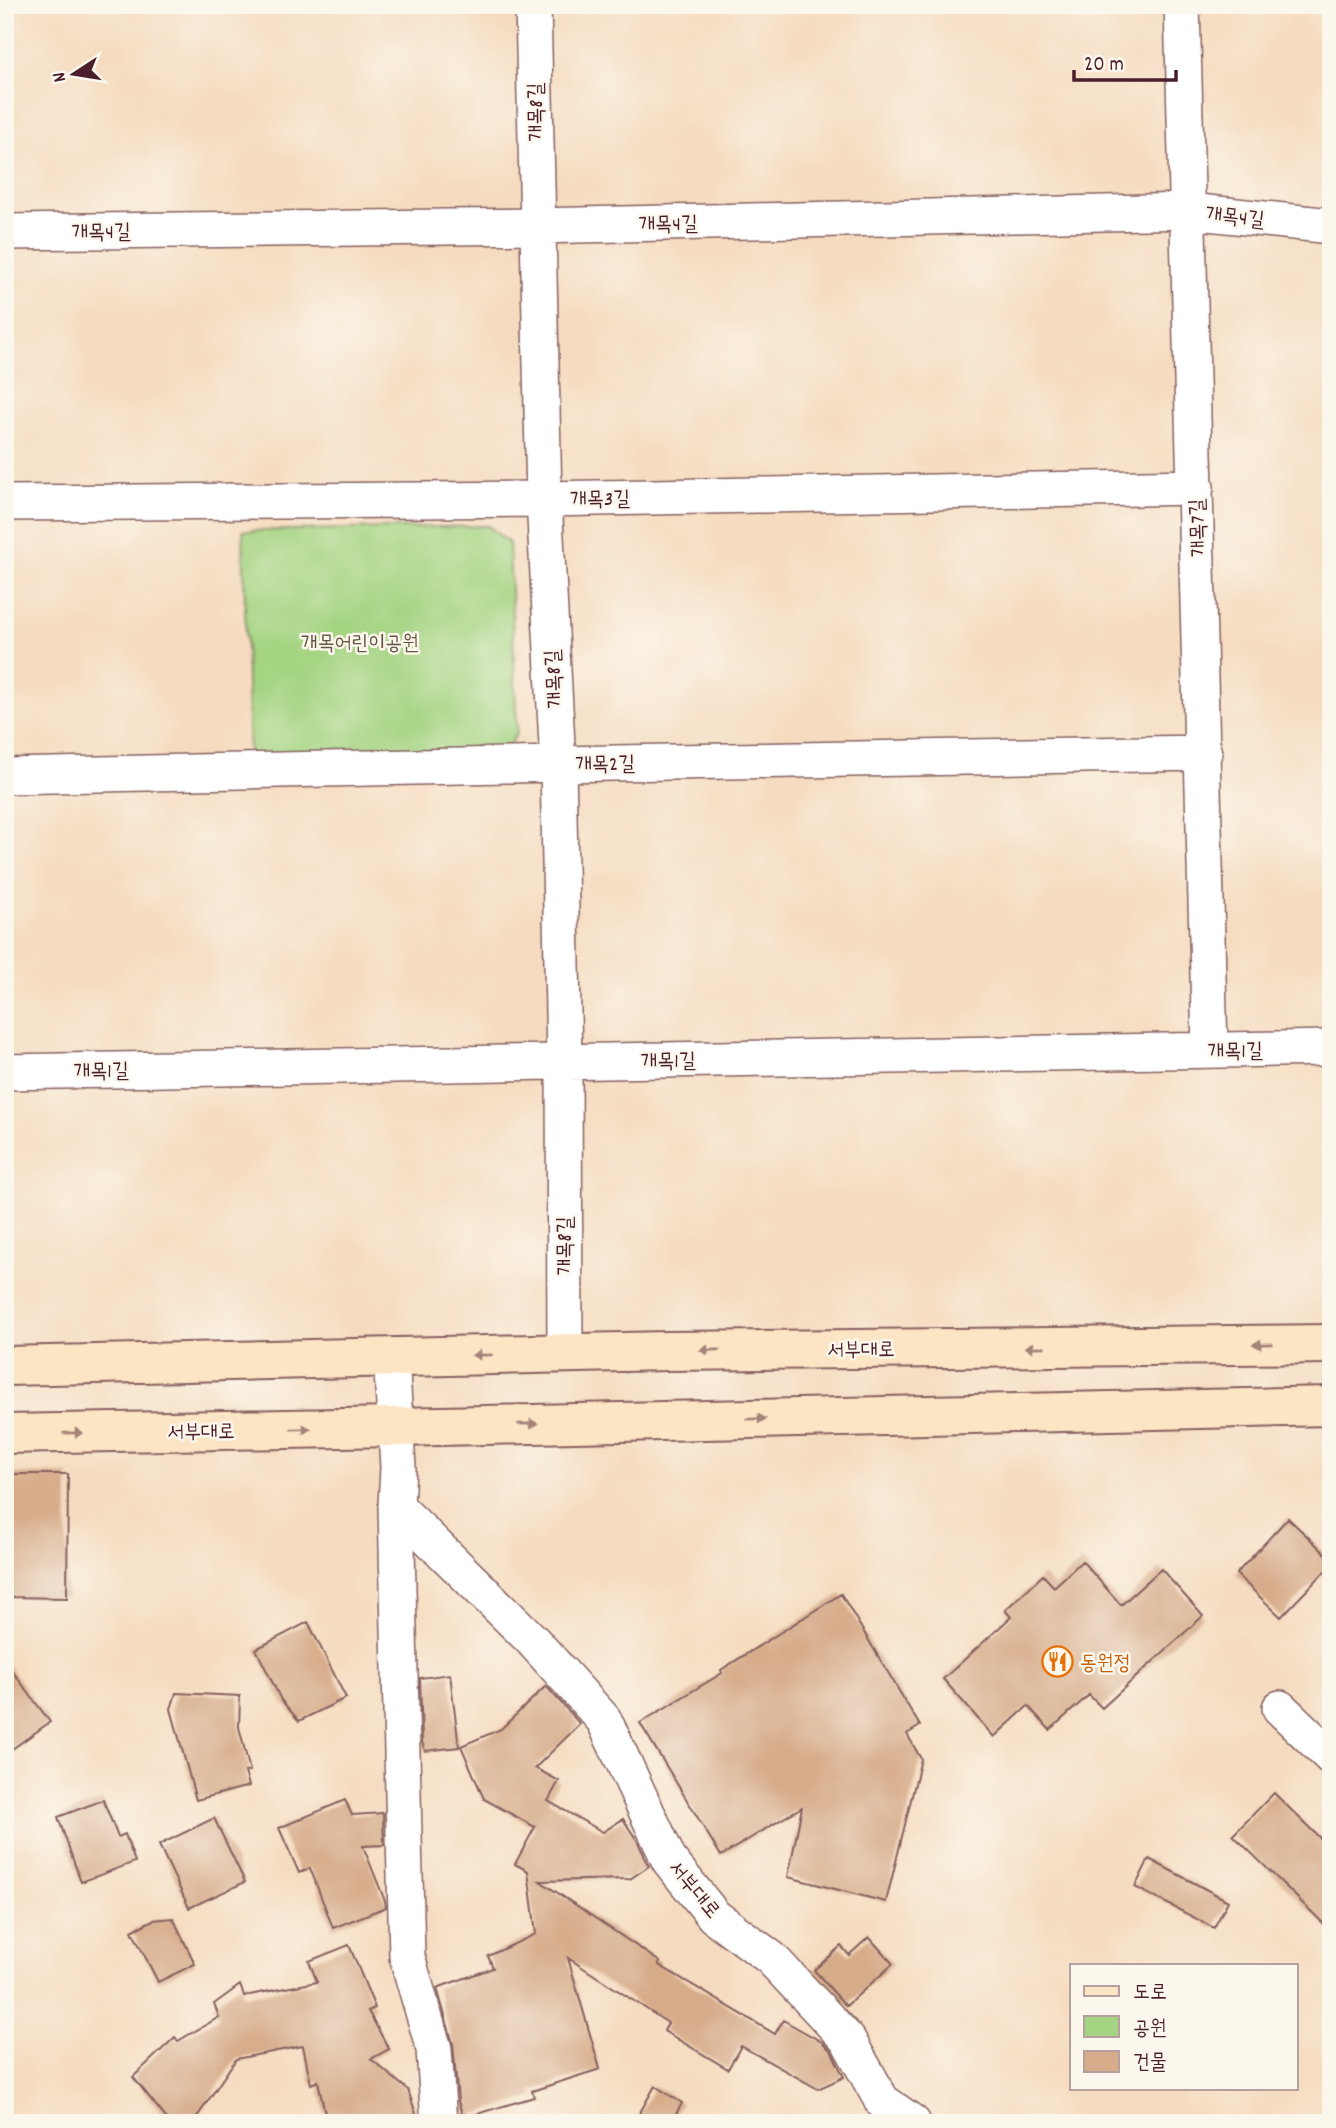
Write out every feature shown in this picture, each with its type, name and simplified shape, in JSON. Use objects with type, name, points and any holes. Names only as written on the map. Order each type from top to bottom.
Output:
[{"type":"main road","name":"서부대로","points":[[5,1366],[565,1353],[1331,1344]]},
{"type":"main road","name":"서부대로","points":[[5,1434],[1331,1406]]},
{"type":"street","name":"개목8길","points":[[533,5],[544,499],[558,764],[564,1062],[565,1353]]},
{"type":"street","name":"개목7길","points":[[1182,5],[1210,1050]]},
{"type":"street","name":"개목4길","points":[[5,232],[536,226],[1189,211],[1331,226]]},
{"type":"street","name":"개목3길","points":[[5,503],[544,499],[1196,487]]},
{"type":"street","name":"개목2길","points":[[5,776],[1204,753]]},
{"type":"street","name":"개목1길","points":[[5,1072],[1331,1048]]},
{"type":"street","points":[[391,1357],[398,1467],[396,1506],[407,1957],[434,2049],[439,2123]]},
{"type":"street","name":"서부대로","points":[[396,1506],[532,1640],[604,1720],[669,1860],[714,1916],[771,1958],[848,2040],[883,2101],[913,2123]]},
{"type":"street","points":[[1280,1708],[1331,1757]]},
{"type":"green space","name":"개목어린이공원","points":[[488,526],[509,543],[517,733],[504,754],[249,756],[243,531]]},
{"type":"building","points":[[5,1474],[68,1474],[67,1598],[5,1597]]},
{"type":"building","points":[[1288,1518],[1331,1559],[1331,1565],[1281,1617],[1236,1574]]},
{"type":"building","name":"동원정","points":[[1082,1561],[1121,1605],[1161,1569],[1203,1616],[1102,1708],[1089,1695],[1050,1730],[1028,1706],[994,1737],[943,1679],[1011,1617],[1005,1610],[1043,1575],[1054,1587]]},
{"type":"building","points":[[841,1594],[920,1726],[907,1734],[921,1759],[886,1902],[788,1877],[802,1807],[721,1856],[640,1723],[722,1673],[721,1670]]},
{"type":"building","points":[[308,1622],[346,1698],[299,1721],[281,1700],[256,1649]]},
{"type":"building","points":[[5,1661],[50,1722],[5,1754]]},
{"type":"building","points":[[450,1674],[459,1747],[425,1751],[422,1742],[420,1678]]},
{"type":"building","points":[[546,1686],[580,1724],[535,1768],[559,1781],[548,1801],[603,1832],[623,1819],[649,1866],[630,1879],[540,1881],[660,1962],[659,1965],[775,2034],[783,2020],[822,2042],[832,2052],[844,2077],[818,2089],[741,2046],[728,2069],[664,2031],[668,2023],[568,1958],[600,2069],[532,2091],[534,2097],[466,2117],[462,2114],[458,2101],[453,2044],[437,1988],[493,1968],[488,1956],[536,1934],[528,1871],[515,1864],[535,1827],[484,1799],[461,1746],[501,1729]]},
{"type":"building","points":[[176,1693],[240,1696],[239,1727],[250,1771],[245,1772],[249,1786],[196,1800],[171,1709]]},
{"type":"building","points":[[1274,1793],[1331,1849],[1331,1931],[1233,1835]]},
{"type":"building","points":[[103,1800],[118,1837],[125,1834],[135,1862],[81,1882],[58,1817]]},
{"type":"building","points":[[345,1800],[352,1815],[383,1813],[384,1845],[363,1846],[386,1907],[333,1928],[310,1868],[299,1873],[279,1828]]},
{"type":"building","points":[[214,1818],[245,1882],[189,1908],[159,1845]]},
{"type":"building","points":[[1149,1859],[1228,1901],[1214,1928],[1135,1887]]},
{"type":"building","points":[[173,1918],[195,1964],[158,1982],[132,1931],[153,1920]]},
{"type":"building","points":[[869,1937],[893,1964],[846,2006],[814,1970],[841,1946],[849,1955]]},
{"type":"building","points":[[349,1945],[375,2008],[368,2011],[389,2049],[371,2059],[408,2090],[419,2123],[327,2123],[318,2081],[311,2084],[303,2046],[236,2059],[193,2123],[170,2123],[133,2077],[175,2037],[178,2041],[219,2017],[214,2004],[240,1985],[244,1996],[317,1982],[309,1961]]},
{"type":"building","points":[[655,2086],[682,2103],[671,2123],[634,2123]]},
{"type":"place","name":"동원정","points":[[1057,1662]]}]
